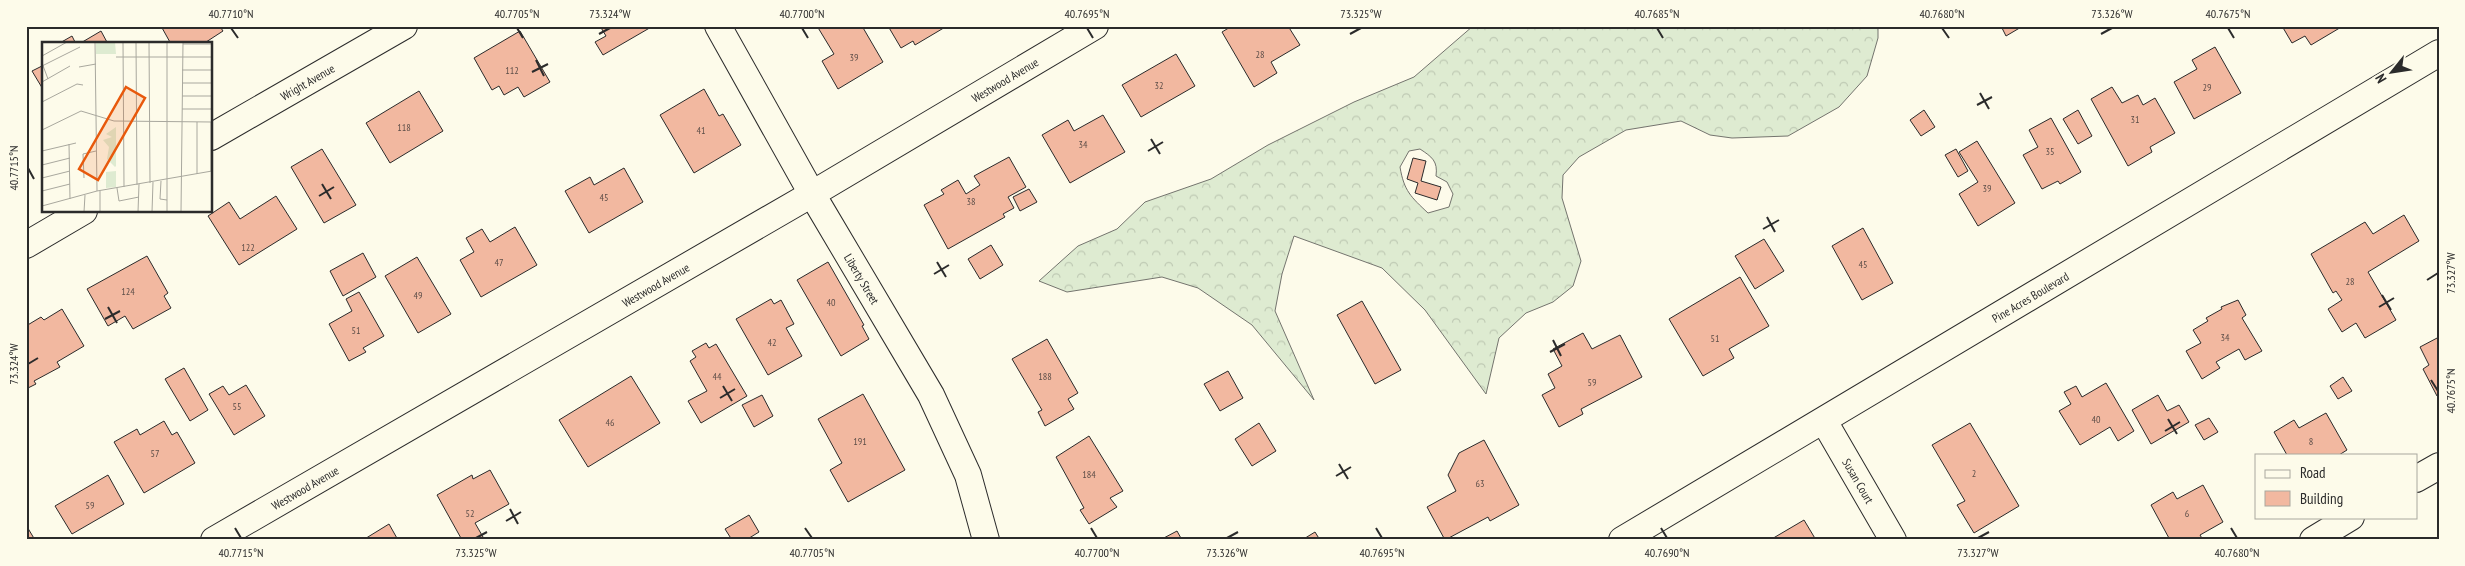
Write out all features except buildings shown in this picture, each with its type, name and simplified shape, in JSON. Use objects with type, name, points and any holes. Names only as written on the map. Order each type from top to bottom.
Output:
[{"type":"street","name":"Wright Avenue","points":[[212,136],[404,26]]},
{"type":"street","name":"Liberty Street","points":[[718,26],[812,194],[931,395],[968,475],[986,540]]},
{"type":"street","name":"Westwood Avenue","points":[[214,540],[812,194],[1095,26]]},
{"type":"street","name":"Pine Acres Boulevard","points":[[1622,540],[2439,53]]},
{"type":"street","points":[[26,244],[82,212]]},
{"type":"street","name":"Susan Court","points":[[1824,421],[1893,540]]},
{"type":"street","points":[[2418,478],[2439,466]]},
{"type":"street","points":[[2313,540],[2349,518]]},
{"type":"green space","points":[[1473,26],[1878,26],[1878,38],[1867,76],[1839,107],[1788,136],[1732,138],[1710,135],[1681,121],[1626,130],[1579,157],[1563,175],[1562,198],[1581,261],[1573,286],[1553,302],[1526,313],[1499,338],[1486,394],[1425,310],[1382,268],[1294,236],[1282,274],[1275,311],[1314,400],[1252,325],[1198,288],[1162,277],[1067,292],[1039,281],[1078,246],[1117,229],[1145,202],[1211,179],[1268,145],[1354,102],[1414,77]],"holes":[[[1420,149],[1431,157],[1435,163],[1436,176],[1447,182],[1453,194],[1449,207],[1428,213],[1406,188],[1400,167],[1409,151]]]}]
